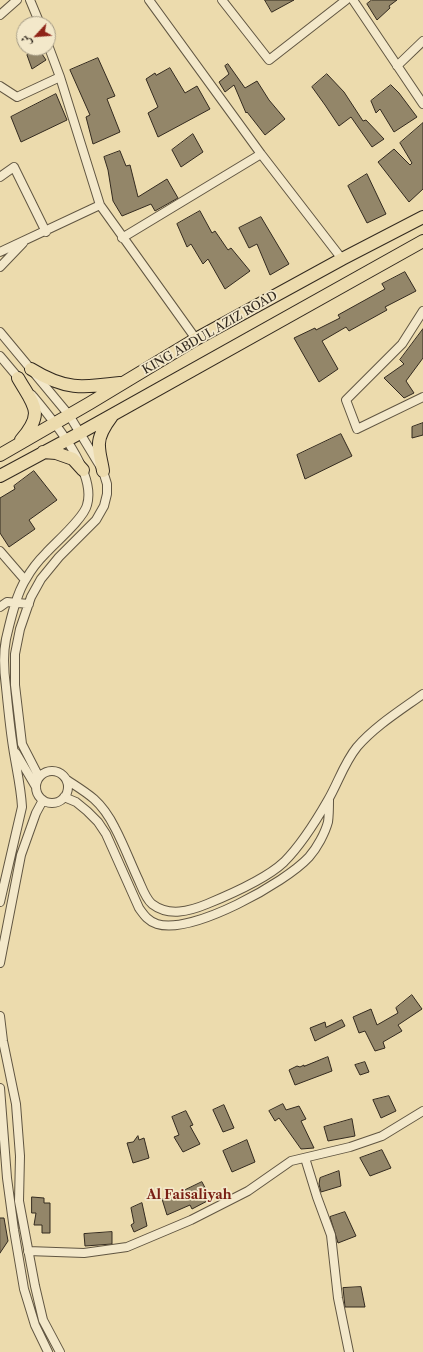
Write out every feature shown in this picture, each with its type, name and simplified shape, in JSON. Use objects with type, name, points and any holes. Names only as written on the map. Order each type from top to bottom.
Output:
[{"type":"main road","name":"KING ABDUL AZIZ ROAD","points":[[0,455],[196,339],[342,258],[423,217]]},
{"type":"main road","name":"KING ABDUL AZIZ ROAD","points":[[0,476],[80,433],[423,241]]},
{"type":"main road","points":[[31,369],[47,379],[80,387],[125,382]]},
{"type":"main road","points":[[17,445],[31,427],[36,412],[18,378]]},
{"type":"main road","points":[[103,471],[98,444],[103,430],[113,414]]},
{"type":"main road","points":[[43,452],[73,459],[83,470]]},
{"type":"street","points":[[0,15],[17,0]]},
{"type":"street","points":[[30,0],[37,16]]},
{"type":"street","points":[[149,0],[261,154],[342,258]]},
{"type":"street","points":[[222,0],[269,60],[346,0]]},
{"type":"street","points":[[355,1],[423,104]]},
{"type":"street","points":[[397,66],[423,41]]},
{"type":"street","points":[[52,56],[100,205],[122,238],[196,339]]},
{"type":"street","points":[[0,86],[17,97],[60,77]]},
{"type":"street","points":[[122,238],[261,154]]},
{"type":"street","points":[[0,177],[14,167],[46,232]]},
{"type":"street","points":[[0,252],[46,232],[100,205]]},
{"type":"street","points":[[0,268],[26,240]]},
{"type":"street","points":[[423,311],[402,344],[346,400],[357,429],[423,397]]},
{"type":"street","points":[[0,332],[69,415],[103,471],[108,494],[104,506],[96,520],[59,557],[41,579],[31,597],[20,629],[15,654],[15,684],[22,744],[39,778]]},
{"type":"street","points":[[0,356],[55,423],[67,440],[83,470],[88,484],[89,496],[87,506],[81,516],[45,554],[25,580],[12,612],[6,641],[5,674],[13,747],[22,792],[22,807],[0,902]]},
{"type":"street","points":[[0,550],[25,580]]},
{"type":"street","points":[[0,607],[7,602],[29,604]]},
{"type":"street","points":[[36,787],[39,778],[48,771],[59,772],[67,780],[94,799],[116,829],[151,903],[161,910],[173,912],[186,911],[231,894],[264,876],[283,863],[297,847],[329,800],[342,772],[357,748],[379,727],[423,694]]},
{"type":"street","points":[[13,747],[36,787],[37,792],[44,800],[53,803],[58,802],[64,797],[68,791],[67,780]]},
{"type":"street","points":[[64,797],[76,802],[88,810],[98,822],[106,834],[139,908],[146,918],[157,924],[174,925],[188,924],[202,919],[264,891],[304,861],[310,856],[321,838],[328,821],[329,800]]},
{"type":"street","points":[[0,963],[21,855],[36,813],[44,800]]},
{"type":"street","points":[[0,1016],[2,1041],[16,1104],[20,1156],[19,1201],[35,1286],[44,1320],[60,1352]]},
{"type":"street","points":[[0,1088],[7,1178],[24,1289],[35,1325],[48,1352]]},
{"type":"street","points":[[28,1250],[84,1253],[127,1247],[191,1220],[248,1191],[291,1160],[350,1147],[382,1136],[423,1111]]},
{"type":"street","points":[[305,1158],[317,1198],[331,1234],[338,1298],[349,1352]]},
{"type":"building","points":[[265,0],[294,0],[272,12]]},
{"type":"building","points":[[372,0],[397,0],[389,6],[390,8],[377,20],[367,4]]},
{"type":"building","points":[[27,56],[43,56],[46,60],[32,69]]},
{"type":"building","points":[[98,58],[115,96],[107,99],[120,132],[93,144],[86,117],[90,115],[70,70]]},
{"type":"building","points":[[228,64],[245,88],[257,81],[269,100],[285,119],[265,135],[247,112],[246,113],[234,85],[225,92],[219,82],[229,74],[225,66]]},
{"type":"building","points":[[170,68],[185,93],[197,86],[210,109],[158,137],[148,113],[158,107],[146,79],[155,73],[156,75]]},
{"type":"building","points":[[327,74],[344,92],[363,121],[366,120],[384,139],[372,147],[351,117],[339,126],[312,87]]},
{"type":"building","points":[[391,85],[417,117],[394,132],[380,109],[376,113],[371,101]]},
{"type":"building","points":[[56,94],[67,120],[21,142],[11,117]]},
{"type":"building","points":[[423,123],[423,189],[409,202],[378,162],[394,149],[410,165],[412,163],[400,143]]},
{"type":"building","points":[[193,134],[203,152],[181,167],[172,150]]},
{"type":"building","points":[[120,151],[126,166],[130,165],[138,197],[167,179],[178,198],[155,211],[151,204],[122,216],[113,201],[108,170],[104,157]]},
{"type":"building","points":[[367,174],[386,214],[367,223],[348,186]]},
{"type":"building","points":[[200,211],[212,233],[215,231],[228,250],[231,248],[250,271],[225,289],[208,259],[203,264],[191,244],[187,247],[177,224]]},
{"type":"building","points":[[261,217],[289,264],[270,275],[257,244],[249,248],[239,228]]},
{"type":"building","points":[[405,272],[416,291],[385,307],[387,310],[349,331],[346,327],[322,341],[338,369],[319,382],[294,338],[315,328],[316,330],[340,318],[338,315],[385,289],[382,284]]},
{"type":"building","points":[[423,329],[423,358],[406,381],[414,393],[404,398],[384,378],[404,364],[400,360]]},
{"type":"building","points":[[423,423],[423,435],[412,438],[412,427]]},
{"type":"building","points":[[341,434],[352,456],[305,479],[297,455]]},
{"type":"building","points":[[34,471],[57,500],[29,520],[35,529],[9,547],[0,533],[0,498],[15,489],[14,486]]},
{"type":"building","points":[[412,995],[422,1009],[398,1025],[402,1031],[383,1042],[385,1048],[375,1051],[365,1031],[359,1033],[353,1017],[371,1009],[377,1025],[398,1013],[396,1008]]},
{"type":"building","points":[[342,1020],[345,1026],[315,1041],[310,1028],[325,1022],[326,1027]]},
{"type":"building","points":[[328,1057],[332,1071],[295,1085],[289,1070],[297,1066],[304,1066]]},
{"type":"building","points":[[365,1062],[369,1072],[360,1075],[355,1065]]},
{"type":"building","points":[[389,1096],[396,1111],[381,1118],[373,1100]]},
{"type":"building","points":[[283,1104],[286,1110],[299,1106],[306,1119],[301,1121],[314,1148],[301,1149],[279,1118],[275,1121],[269,1111]]},
{"type":"building","points":[[224,1105],[234,1128],[223,1132],[213,1110]]},
{"type":"building","points":[[186,1111],[193,1125],[190,1126],[200,1144],[183,1152],[174,1137],[179,1135],[172,1117]]},
{"type":"building","points":[[352,1119],[355,1136],[328,1141],[324,1127]]},
{"type":"building","points":[[138,1136],[139,1140],[144,1138],[149,1158],[133,1163],[127,1143],[133,1142]]},
{"type":"building","points":[[247,1140],[255,1162],[232,1172],[223,1151]]},
{"type":"building","points":[[382,1150],[391,1168],[370,1176],[360,1158]]},
{"type":"building","points":[[339,1171],[341,1186],[321,1192],[319,1184],[320,1178]]},
{"type":"building","points":[[202,1182],[211,1199],[192,1209],[190,1205],[167,1215],[162,1199]]},
{"type":"building","points":[[32,1197],[44,1198],[44,1203],[50,1203],[50,1233],[42,1233],[42,1225],[34,1225],[36,1213],[32,1213]]},
{"type":"building","points":[[142,1203],[147,1226],[134,1232],[131,1225],[134,1223],[131,1208]]},
{"type":"building","points":[[345,1212],[356,1236],[338,1243],[330,1217]]},
{"type":"building","points":[[0,1218],[4,1218],[8,1241],[0,1253]]},
{"type":"building","points":[[112,1232],[112,1244],[85,1246],[84,1234]]},
{"type":"building","points":[[361,1287],[365,1307],[345,1307],[343,1288]]},
{"type":"district","name":"Al Faisaliyah","points":[[189,1195]]}]
